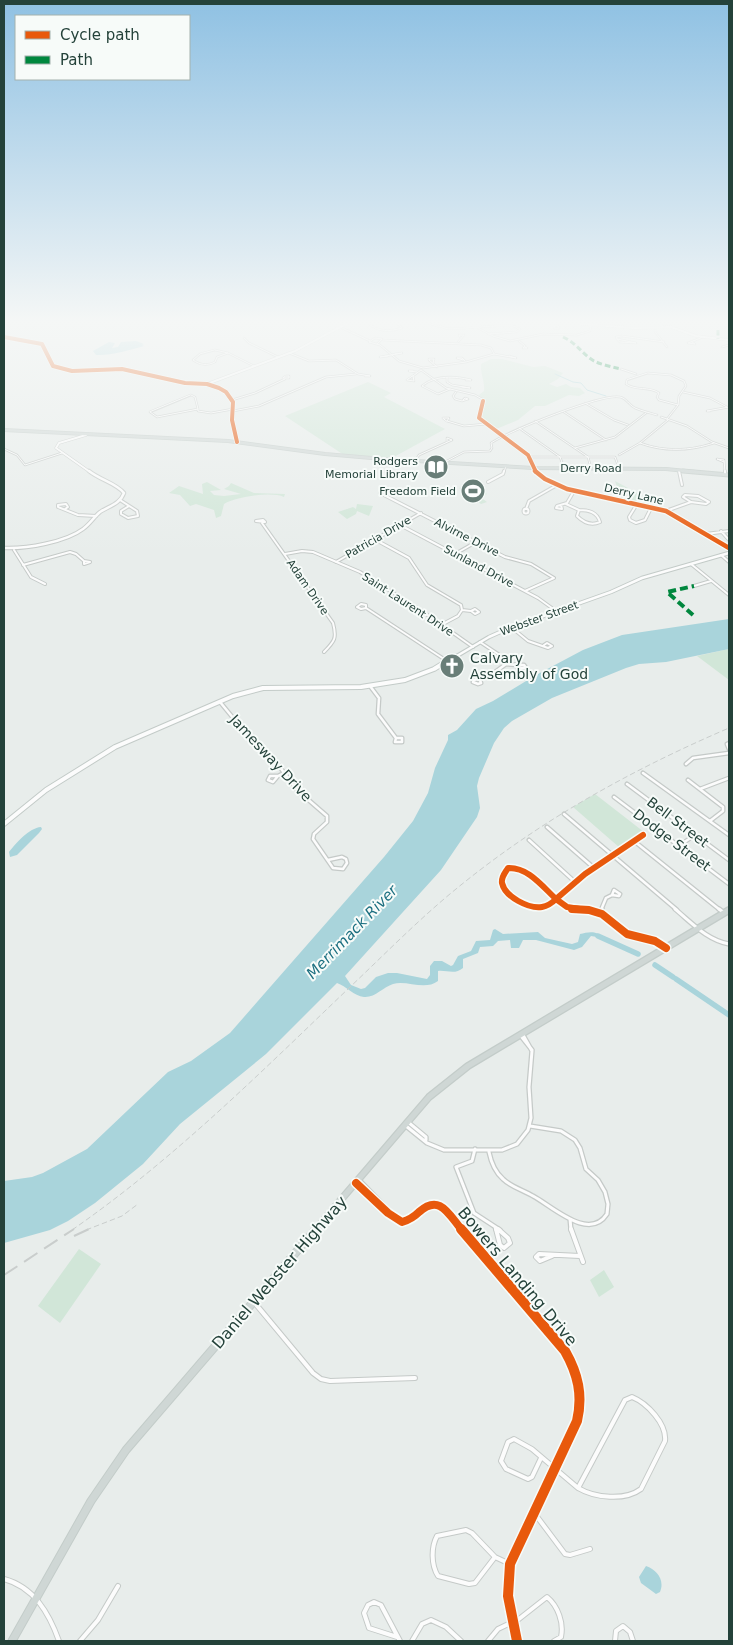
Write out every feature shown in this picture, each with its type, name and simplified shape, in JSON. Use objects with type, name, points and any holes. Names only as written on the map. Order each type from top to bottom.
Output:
[{"type":"main road","name":"Derry Road","points":[[4,430],[78,436],[236,441],[339,455],[415,461],[533,468],[679,470],[727,475]]},
{"type":"main road","name":"Webster Street","points":[[4,824],[46,790],[108,750],[243,692],[263,688],[352,688],[405,680],[448,662],[480,642],[511,627],[612,592],[642,578],[729,553]]},
{"type":"main road","name":"Daniel Webster Highway","points":[[12,1641],[91,1501],[126,1450],[430,1097],[452,1077],[727,912]]},
{"type":"street","points":[[178,401],[150,412],[157,417],[198,409]]},
{"type":"street","points":[[197,401],[200,412],[207,413],[259,406],[271,401]]},
{"type":"street","points":[[232,401],[232,420],[236,441]]},
{"type":"street","points":[[482,401],[479,416],[486,424],[530,457],[616,457],[619,468]]},
{"type":"street","points":[[445,462],[463,452],[490,451],[492,448],[491,443],[502,436],[535,421],[592,401]]},
{"type":"street","points":[[627,401],[633,407],[657,416]]},
{"type":"street","points":[[662,401],[679,405]]},
{"type":"street","points":[[619,455],[640,443],[668,419],[679,405],[679,401]]},
{"type":"street","points":[[715,401],[728,407]]},
{"type":"street","points":[[586,403],[614,420],[628,425]]},
{"type":"street","points":[[710,411],[728,407]]},
{"type":"street","points":[[563,412],[606,440]]},
{"type":"street","points":[[575,448],[618,435],[628,425],[647,412]]},
{"type":"street","points":[[661,417],[687,426],[714,443],[729,448]]},
{"type":"street","points":[[447,421],[462,428],[486,424]]},
{"type":"street","points":[[535,421],[588,457],[591,468]]},
{"type":"street","points":[[519,428],[560,457],[564,468]]},
{"type":"street","points":[[4,548],[14,550],[75,533],[120,500],[124,494],[122,488],[100,480],[82,465],[56,448],[56,444],[78,436]]},
{"type":"street","points":[[415,461],[418,455],[446,441]]},
{"type":"street","points":[[640,443],[669,449],[707,446],[714,443]]},
{"type":"street","points":[[4,449],[17,455],[26,465],[62,453]]},
{"type":"street","points":[[530,457],[533,468]]},
{"type":"street","points":[[724,462],[727,475]]},
{"type":"street","points":[[488,482],[503,474],[506,466]]},
{"type":"street","name":"Derry Lane","points":[[533,468],[540,476],[557,485],[666,511],[729,548]]},
{"type":"street","points":[[679,470],[682,484]]},
{"type":"street","points":[[526,509],[529,501],[557,485]]},
{"type":"street","points":[[566,504],[574,490]]},
{"type":"street","name":"Alvirne Drive","points":[[380,493],[505,557],[531,564],[555,578],[525,591]]},
{"type":"street","points":[[666,511],[672,508],[685,507],[691,502],[706,504],[709,502],[696,496],[684,496],[684,498],[691,502]]},
{"type":"street","points":[[120,500],[129,506],[138,512],[138,516],[127,518],[121,514],[122,510],[129,506]]},
{"type":"street","points":[[561,505],[566,504],[579,510],[592,512],[599,518],[600,522],[591,524],[581,520],[577,517],[579,510]]},
{"type":"street","points":[[637,504],[629,518],[635,522],[645,520],[652,508]]},
{"type":"street","points":[[65,509],[77,515],[96,516]]},
{"type":"street","name":"Patricia Drive","points":[[336,562],[421,513]]},
{"type":"street","name":"Adam Drive","points":[[262,523],[286,554],[334,626],[334,642],[324,652]]},
{"type":"street","name":"Sunland Drive","points":[[400,525],[525,591],[556,611]]},
{"type":"street","points":[[721,531],[729,540]]},
{"type":"street","points":[[705,534],[729,531]]},
{"type":"street","points":[[374,539],[408,558],[427,585],[458,602],[462,610]]},
{"type":"street","points":[[455,554],[476,542]]},
{"type":"street","points":[[14,550],[31,577],[45,584]]},
{"type":"street","name":"Saint Laurent Drive","points":[[286,554],[309,551],[372,579],[473,647]]},
{"type":"street","points":[[23,565],[70,552],[78,554],[84,561]]},
{"type":"street","points":[[720,555],[729,562]]},
{"type":"street","points":[[691,564],[729,595]]},
{"type":"street","points":[[694,586],[712,581]]},
{"type":"street","points":[[366,608],[448,662]]},
{"type":"street","points":[[462,610],[471,611]]},
{"type":"street","points":[[441,625],[458,616],[462,610]]},
{"type":"street","points":[[511,627],[528,641],[544,645]]},
{"type":"street","points":[[480,642],[501,656],[506,664]]},
{"type":"street","points":[[480,680],[500,670],[506,664],[518,665]]},
{"type":"street","points":[[370,686],[379,698],[378,714],[396,738]]},
{"type":"street","name":"Jamesway Drive","points":[[220,702],[245,732],[276,762],[301,794],[327,816],[326,823],[312,838],[328,860]]},
{"type":"street","points":[[686,764],[692,758],[729,751],[727,744],[729,743]]},
{"type":"street","points":[[643,772],[729,835]]},
{"type":"street","points":[[278,776],[284,773]]},
{"type":"street","points":[[700,789],[729,778]]},
{"type":"street","points":[[688,780],[723,807],[723,811],[710,821]]},
{"type":"street","name":"Bell Street","points":[[627,784],[729,860]]},
{"type":"street","name":"Dodge Street","points":[[614,797],[729,884]]},
{"type":"street","points":[[564,814],[716,941],[729,944]]},
{"type":"street","points":[[547,827],[594,868]]},
{"type":"street","points":[[643,835],[594,868],[556,899],[545,906],[530,906],[504,888],[501,882],[502,875],[508,868],[519,867],[556,899],[570,908],[600,913],[628,934],[652,939],[666,948]]},
{"type":"street","points":[[679,846],[694,835]]},
{"type":"street","points":[[529,840],[575,882]]},
{"type":"street","points":[[634,842],[727,912]]},
{"type":"street","points":[[342,857],[346,859],[347,863],[345,867],[338,870],[328,860],[342,857]]},
{"type":"street","points":[[600,913],[606,898],[612,895]]},
{"type":"street","points":[[407,1124],[426,1140],[442,1150],[474,1149],[490,1152],[503,1151],[513,1147],[523,1139],[530,1126],[532,1110],[529,1085],[534,1060],[532,1050],[521,1038],[521,1035]]},
{"type":"street","points":[[490,1152],[493,1166],[503,1180],[536,1197],[570,1219],[588,1225],[601,1222],[608,1210],[607,1196],[601,1185],[585,1167],[582,1150],[573,1138],[559,1130],[530,1126]]},
{"type":"street","points":[[474,1149],[472,1162],[456,1167],[474,1213],[495,1227],[508,1237],[510,1242],[506,1248],[501,1246],[495,1227]]},
{"type":"street","name":"Bowers Landing Drive","points":[[357,1182],[388,1213],[402,1222],[409,1221],[429,1204],[437,1203],[440,1205],[570,1359],[580,1386],[580,1407],[577,1421],[510,1564],[507,1590],[517,1641]]},
{"type":"street","points":[[570,1219],[570,1227],[583,1262]]},
{"type":"street","points":[[552,1256],[580,1256]]},
{"type":"street","points":[[253,1301],[308,1368],[321,1379],[330,1381],[415,1378]]},
{"type":"street","points":[[541,1458],[532,1477],[528,1479],[506,1469],[501,1461],[508,1442],[514,1439],[521,1442],[555,1469],[578,1488],[591,1493],[634,1494],[641,1489],[662,1448],[666,1434],[661,1423],[640,1400],[632,1397],[625,1400],[578,1488]]},
{"type":"street","points":[[534,1514],[565,1554],[570,1555],[590,1549]]},
{"type":"street","points":[[495,1557],[481,1578],[472,1584],[438,1576],[433,1568],[434,1539],[437,1536],[466,1530],[472,1533],[495,1557],[510,1564]]},
{"type":"street","points":[[4,1579],[22,1586],[36,1600],[50,1619],[59,1641]]},
{"type":"street","points":[[80,1641],[98,1620],[118,1586]]},
{"type":"street","points":[[488,1641],[498,1629],[520,1618],[544,1598],[549,1598],[554,1604],[563,1631],[561,1637],[554,1641]]},
{"type":"street","points":[[374,1602],[381,1605],[399,1639],[369,1628],[364,1613],[368,1605],[374,1602]]},
{"type":"street","points":[[412,1641],[422,1624],[435,1620],[462,1641]]},
{"type":"street","points":[[615,1641],[616,1631],[623,1626],[630,1632],[633,1641]]},
{"type":"green space","points":[[322,401],[391,401],[445,429],[392,458],[344,455],[285,416]]},
{"type":"green space","points":[[484,401],[556,401],[545,406],[535,406],[518,420],[494,430],[480,417]]},
{"type":"green space","points":[[615,481],[656,503],[648,506],[621,499]]},
{"type":"green space","points":[[207,482],[221,490],[210,491],[214,495],[241,494],[224,489],[231,483],[254,493],[285,494],[284,497],[262,495],[229,501],[224,504],[221,516],[216,518],[214,510],[196,504],[190,506],[180,495],[169,493],[179,486],[203,494],[202,484]]},
{"type":"green space","name":"Freedom Field","points":[[472,483],[487,494],[480,497],[487,502],[481,504],[459,488]]},
{"type":"green space","points":[[357,504],[373,506],[369,516],[357,511],[356,514],[347,519],[338,512],[353,507],[356,509]]},
{"type":"green space","points":[[729,649],[729,680],[697,656]]},
{"type":"green space","points":[[595,794],[644,832],[620,848],[573,807]]},
{"type":"green space","points":[[79,1249],[101,1264],[60,1323],[38,1306]]},
{"type":"green space","points":[[604,1270],[614,1287],[599,1297],[590,1280]]},
{"type":"water","name":"Merrimack River","points":[[729,619],[729,649],[666,662],[639,664],[626,668],[552,698],[512,721],[504,728],[494,743],[479,778],[477,786],[480,808],[477,817],[441,870],[345,976],[351,985],[361,989],[365,988],[376,977],[388,973],[427,979],[430,975],[430,966],[434,961],[442,961],[451,966],[453,965],[458,956],[471,951],[476,941],[490,940],[495,929],[503,934],[538,932],[545,938],[572,944],[578,942],[580,934],[592,932],[601,935],[603,938],[591,936],[582,947],[574,950],[536,940],[523,940],[519,948],[511,948],[510,940],[498,941],[493,946],[480,947],[478,953],[463,959],[463,968],[460,970],[454,972],[438,971],[438,981],[433,984],[393,984],[368,997],[357,995],[337,983],[266,1054],[180,1124],[143,1164],[95,1203],[68,1221],[50,1230],[4,1243],[4,1181],[32,1177],[43,1173],[87,1149],[168,1072],[191,1061],[230,1033],[384,857],[413,821],[428,793],[435,768],[448,740],[448,735],[457,730],[476,709],[583,650],[622,635]]},
{"type":"water","points":[[41,827],[42,829],[39,833],[17,855],[10,857],[9,852],[19,840],[32,830]]},
{"type":"water","points":[[646,1566],[654,1570],[661,1580],[660,1592],[656,1594],[641,1583],[639,1577]]},
{"type":"waterway","points":[[598,936],[638,954]]},
{"type":"waterway","points":[[655,965],[673,977]]},
{"type":"waterway","points":[[676,979],[729,1015]]},
{"type":"railway","points":[[72,1230],[145,1175],[181,1145],[415,925],[488,864],[553,819],[621,779],[729,728]]},
{"type":"railway","points":[[86,1230],[122,1216],[138,1204]]},
{"type":"railway","points":[[4,1275],[74,1229]]},
{"type":"railway","points":[[74,1236],[89,1229]]},
{"type":"marked path","points":[[693,615],[667,592],[694,586]]},
{"type":"cycle path","points":[[232,401],[232,420],[237,442]]},
{"type":"cycle path","points":[[483,401],[479,418],[528,455],[534,470],[545,479],[567,489],[666,511],[729,548]]},
{"type":"cycle path","points":[[643,835],[585,874],[564,890],[556,899],[551,904],[544,907],[529,905],[521,901],[506,890],[502,883],[503,876],[508,868],[523,870],[531,875],[553,896],[560,902],[567,907],[602,914],[627,934],[650,939],[666,948]]},
{"type":"cycle path","points":[[356,1183],[388,1213],[402,1222],[412,1218],[430,1204],[441,1205],[565,1351],[577,1376],[580,1394],[577,1421],[510,1564],[508,1596],[517,1641]]},
{"type":"place","name":"Rodgers Memorial Library","points":[[436,467]]},
{"type":"place","name":"Freedom Field","points":[[473,491]]},
{"type":"place","name":"Calvary Assembly of God","points":[[452,666]]}]
